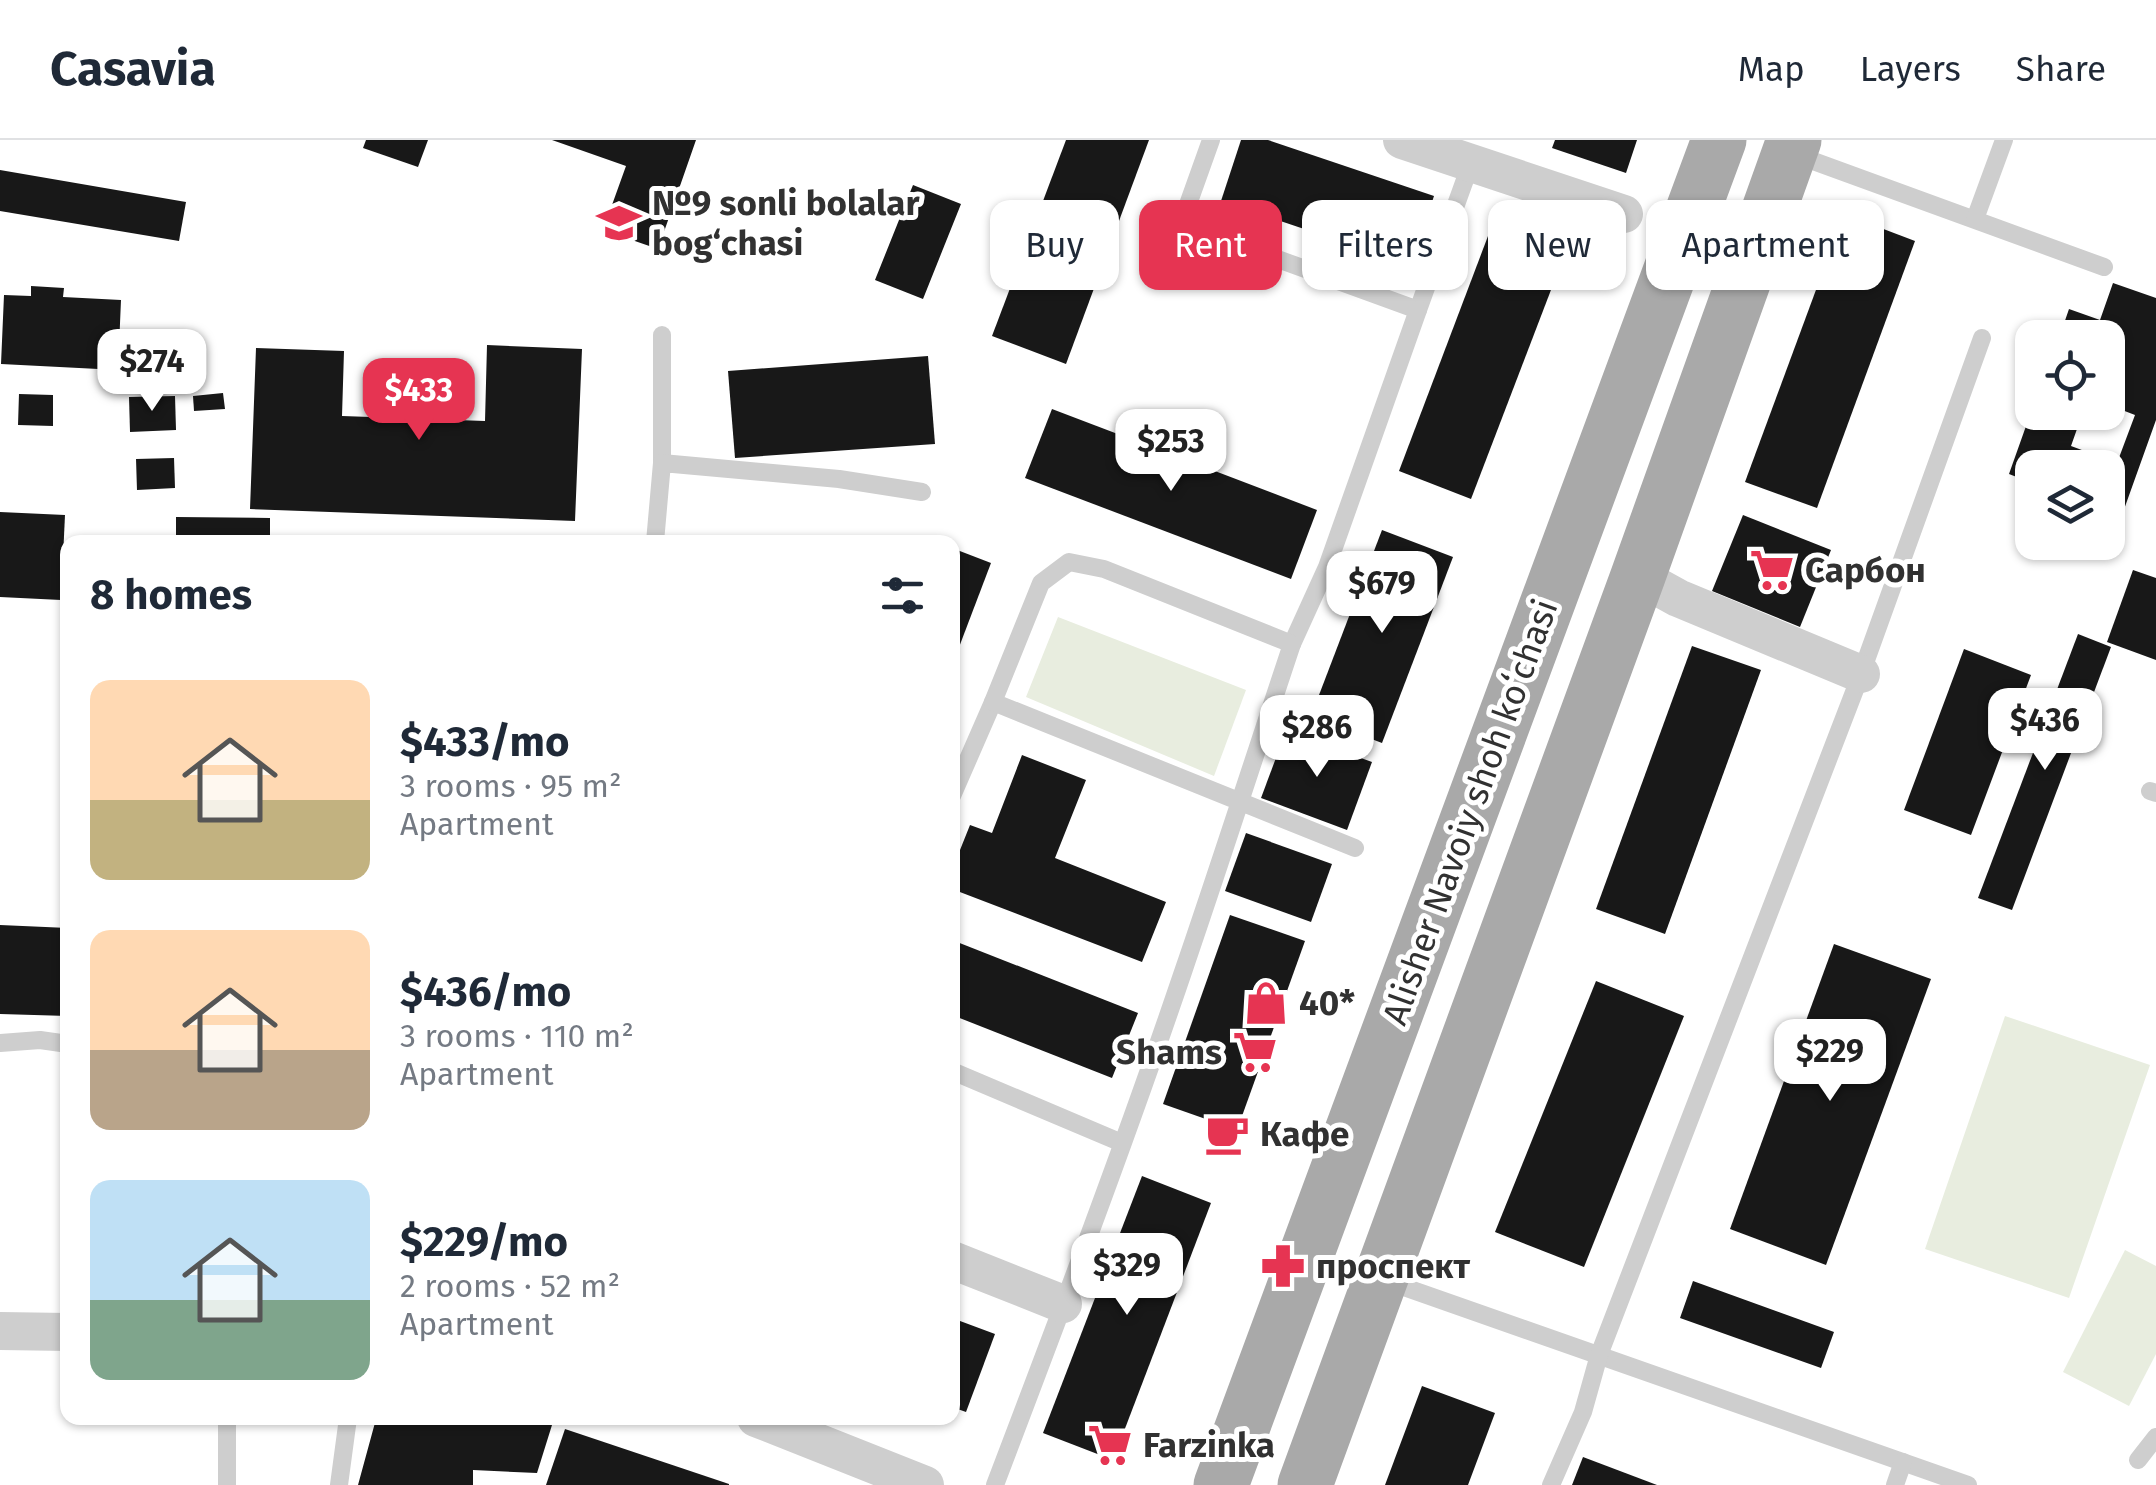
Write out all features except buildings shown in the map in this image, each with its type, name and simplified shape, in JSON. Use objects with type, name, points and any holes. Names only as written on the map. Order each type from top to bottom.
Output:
[{"type":"main road","name":"Alisher Navoiy shoh koʻchasi","points":[[1220,1485],[1719,140]]},
{"type":"main road","points":[[1305,1485],[1792,146]]},
{"type":"street","points":[[1410,141],[1583,200]]},
{"type":"street","points":[[1638,576],[1678,598],[1861,674]]},
{"type":"street","points":[[960,1263],[1063,1304]]},
{"type":"street","points":[[0,1331],[60,1332]]},
{"type":"street","points":[[774,1425],[925,1485]]},
{"type":"lane","points":[[1211,140],[1181,224],[1418,310]]},
{"type":"lane","points":[[1974,219],[2004,140]]},
{"type":"lane","points":[[1792,146],[1837,172],[2104,267]]},
{"type":"lane","points":[[995,1485],[1184,971],[1292,644],[1327,567],[1471,162]]},
{"type":"lane","points":[[656,535],[662,464],[662,335]]},
{"type":"lane","points":[[1552,1485],[1861,674],[1982,338]]},
{"type":"lane","points":[[662,464],[838,479],[922,492]]},
{"type":"lane","points":[[960,778],[1041,583],[1069,562],[1104,569],[1292,644]]},
{"type":"lane","points":[[994,702],[1355,848]]},
{"type":"lane","points":[[0,1043],[60,1043]]},
{"type":"lane","points":[[960,1074],[1122,1142]]},
{"type":"lane","points":[[1381,1279],[1968,1485]]},
{"type":"lane","points":[[227,1425],[227,1485]]},
{"type":"lane","points":[[339,1485],[347,1425]]},
{"type":"lane","points":[[2138,1460],[2156,1436]]},
{"type":"lane","points":[[1895,1485],[1903,1462]]},
{"type":"shaded area","points":[[1058,617],[1246,690],[1214,776],[1026,697]]},
{"type":"shaded area","points":[[2005,1016],[2150,1065],[2069,1298],[1925,1249]]},
{"type":"shaded area","points":[[2125,1250],[2156,1266],[2156,1354],[2129,1406],[2063,1372]]},
{"type":"place","name":"№9 sonli bolalar bog‘chasi","points":[[619,223]]},
{"type":"place","name":"Сарбон","points":[[1772,570]]},
{"type":"place","name":"40*","points":[[1266,1003]]},
{"type":"place","name":"Shams","points":[[1255,1052]]},
{"type":"place","name":"Кафе","points":[[1227,1134]]},
{"type":"place","name":"проспект","points":[[1283,1266]]},
{"type":"place","name":"Farzinka","points":[[1110,1445]]}]
